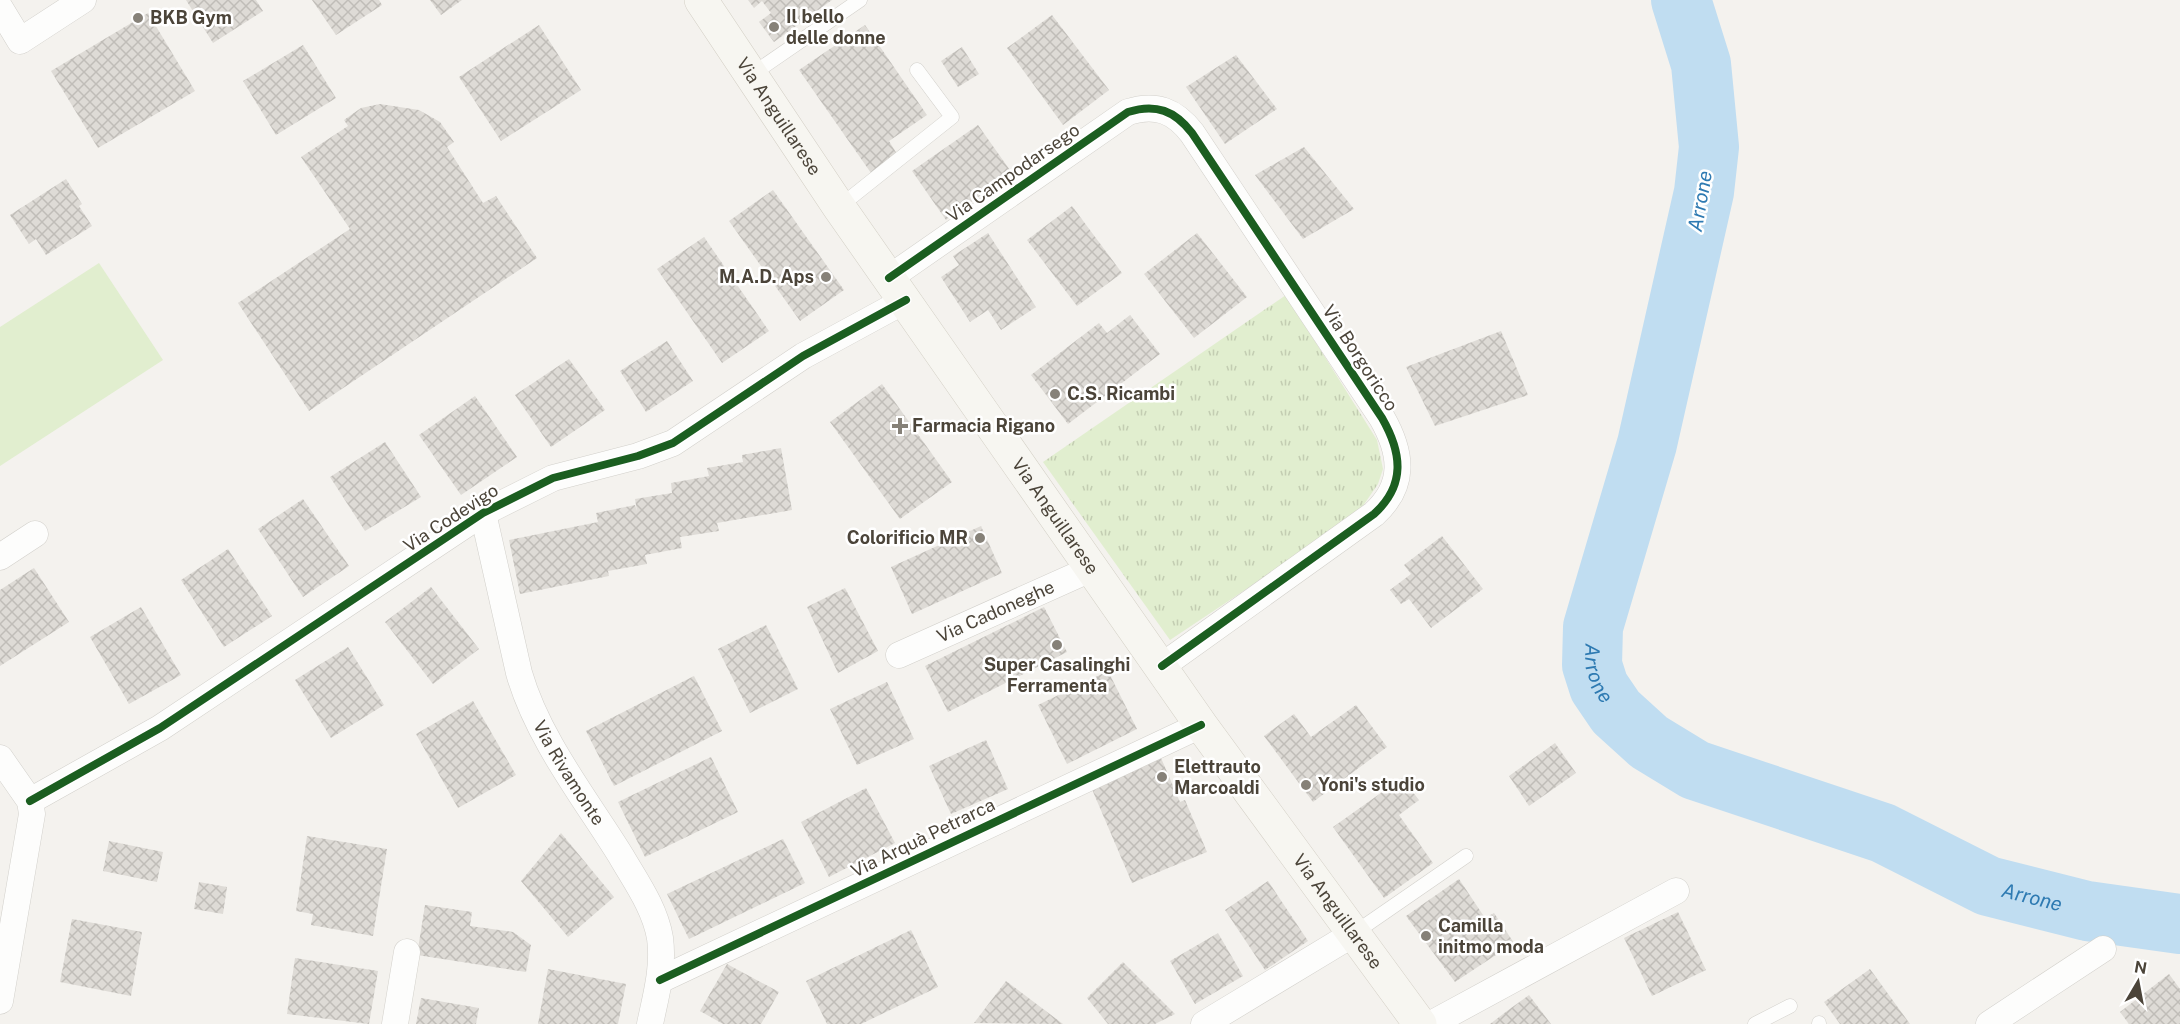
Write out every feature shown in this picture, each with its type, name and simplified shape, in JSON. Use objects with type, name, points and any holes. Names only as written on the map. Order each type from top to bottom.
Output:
[{"type":"main road","name":"Via Anguillarese","points":[[702,0],[839,207],[1201,724],[1420,1024]]},
{"type":"street","points":[[0,8],[20,42],[83,0]]},
{"type":"street","name":"Via Campodarsego","points":[[898,289],[1119,118],[1138,109],[1159,109]]},
{"type":"street","name":"Via Borgoricco","points":[[1159,109],[1178,117],[1192,133],[1382,418],[1396,448],[1399,465],[1393,491],[1374,514],[1162,666]]},
{"type":"street","name":"Via Codevigo","points":[[30,801],[160,728],[483,513],[554,478],[638,456],[673,443],[898,289]]},
{"type":"street","name":"Via Rivamonte","points":[[483,513],[517,667],[527,699],[546,736],[650,907],[660,938],[660,980],[650,1024]]},
{"type":"street","points":[[0,557],[36,534]]},
{"type":"street","name":"Via Cadoneghe","points":[[899,655],[1093,568]]},
{"type":"street","name":"Via Arquà Petrarca","points":[[660,980],[1201,724]]},
{"type":"street","points":[[0,758],[30,801],[31,829],[1,990]]},
{"type":"street","points":[[1431,1024],[1676,891]]},
{"type":"street","points":[[1204,1024],[1353,934]]},
{"type":"street","points":[[1989,1024],[2103,949]]},
{"type":"street","points":[[395,1024],[407,952]]},
{"type":"lane","points":[[751,75],[860,0]]},
{"type":"lane","points":[[839,207],[952,117],[917,70]]},
{"type":"lane","points":[[1353,934],[1466,856]]},
{"type":"lane","points":[[1755,1024],[1790,1006]]},
{"type":"green space","points":[[99,263],[163,360],[0,466],[0,327]]},
{"type":"green space","points":[[1286,295],[1377,440],[1383,469],[1378,484],[1356,516],[1170,640],[1043,462]]},
{"type":"building","points":[[186,0],[256,0],[263,11],[213,43]]},
{"type":"building","points":[[312,0],[379,0],[382,5],[336,35]]},
{"type":"building","points":[[430,0],[462,0],[441,15]]},
{"type":"building","points":[[748,0],[832,0],[774,42],[759,22],[771,13],[762,1],[754,8]]},
{"type":"building","points":[[148,13],[195,91],[98,148],[51,71]]},
{"type":"building","points":[[1052,15],[1109,90],[1063,125],[1007,48]]},
{"type":"building","points":[[539,25],[581,90],[501,141],[459,77]]},
{"type":"building","points":[[865,25],[927,115],[889,141],[897,154],[871,173],[799,70]]},
{"type":"building","points":[[303,45],[336,98],[276,135],[243,81]]},
{"type":"building","points":[[962,47],[979,74],[958,87],[941,61]]},
{"type":"building","points":[[1236,55],[1277,109],[1225,144],[1186,87]]},
{"type":"building","points":[[380,104],[419,110],[440,122],[454,142],[447,147],[483,203],[496,196],[537,258],[309,411],[238,303],[350,229],[301,157],[348,126],[344,120],[361,108]]},
{"type":"building","points":[[978,125],[1012,173],[946,220],[912,171]]},
{"type":"building","points":[[1304,147],[1354,209],[1303,239],[1255,175]]},
{"type":"building","points":[[66,179],[82,204],[79,206],[92,226],[46,255],[36,239],[29,244],[10,215]]},
{"type":"building","points":[[773,190],[844,290],[800,321],[729,221]]},
{"type":"building","points":[[1072,206],[1122,273],[1077,306],[1027,240]]},
{"type":"building","points":[[988,233],[1036,307],[1001,330],[988,310],[970,322],[941,277],[959,265],[953,256]]},
{"type":"building","points":[[1197,233],[1247,297],[1194,338],[1144,274]]},
{"type":"building","points":[[704,237],[769,331],[722,363],[657,269]]},
{"type":"building","points":[[1130,315],[1160,354],[1068,424],[1031,375],[1099,323],[1107,333]]},
{"type":"building","points":[[1501,331],[1528,395],[1435,426],[1406,367]]},
{"type":"building","points":[[667,341],[693,381],[646,412],[620,371]]},
{"type":"building","points":[[569,359],[605,410],[551,447],[515,395]]},
{"type":"building","points":[[882,384],[952,482],[900,519],[830,422]]},
{"type":"building","points":[[475,396],[517,457],[461,495],[419,435]]},
{"type":"building","points":[[385,442],[421,497],[365,531],[330,477]]},
{"type":"building","points":[[781,448],[792,510],[717,523],[719,531],[680,537],[682,548],[645,555],[647,564],[608,571],[609,576],[520,594],[509,540],[598,522],[596,513],[635,505],[637,511],[635,499],[672,493],[671,483],[709,476],[707,468],[743,462],[742,455]]},
{"type":"building","points":[[303,499],[349,566],[303,597],[258,529]]},
{"type":"building","points":[[981,526],[1002,573],[912,614],[891,567]]},
{"type":"building","points":[[1442,536],[1483,589],[1431,628],[1409,599],[1401,604],[1390,590],[1411,574],[1404,565]]},
{"type":"building","points":[[228,549],[272,616],[224,647],[181,580]]},
{"type":"building","points":[[34,568],[69,622],[0,666],[0,590]]},
{"type":"building","points":[[431,587],[479,649],[433,684],[385,622]]},
{"type":"building","points":[[845,588],[878,651],[838,673],[807,607]]},
{"type":"building","points":[[141,607],[181,675],[129,704],[90,637]]},
{"type":"building","points":[[1044,607],[1067,652],[948,712],[925,666]]},
{"type":"building","points":[[766,625],[798,689],[750,713],[718,649]]},
{"type":"building","points":[[348,647],[384,705],[331,738],[295,680]]},
{"type":"building","points":[[1108,671],[1137,729],[1067,764],[1038,705]]},
{"type":"building","points":[[694,676],[722,731],[614,786],[586,731]]},
{"type":"building","points":[[887,682],[914,739],[857,765],[830,709]]},
{"type":"building","points":[[473,701],[516,775],[458,808],[416,734]]},
{"type":"building","points":[[1356,705],[1387,747],[1313,802],[1264,736],[1294,714],[1311,737]]},
{"type":"building","points":[[986,740],[1008,789],[951,814],[929,766]]},
{"type":"building","points":[[1555,743],[1576,773],[1529,806],[1509,776]]},
{"type":"building","points":[[711,757],[738,812],[645,857],[618,802]]},
{"type":"building","points":[[1161,758],[1180,802],[1185,800],[1207,852],[1132,883],[1091,787]]},
{"type":"building","points":[[1402,778],[1419,800],[1399,815],[1433,863],[1384,898],[1333,827]]},
{"type":"building","points":[[866,788],[895,843],[829,877],[801,822]]},
{"type":"building","points":[[561,833],[614,897],[568,937],[521,881]]},
{"type":"building","points":[[307,836],[387,849],[373,936],[311,925],[313,914],[296,911]]},
{"type":"building","points":[[783,839],[805,883],[689,939],[667,894]]},
{"type":"building","points":[[109,841],[163,852],[157,882],[103,871]]},
{"type":"building","points":[[1459,879],[1485,918],[1494,913],[1514,943],[1455,982],[1406,916]]},
{"type":"building","points":[[1268,881],[1308,941],[1265,970],[1225,910]]},
{"type":"building","points":[[199,882],[227,887],[223,914],[194,909]]},
{"type":"building","points":[[425,905],[472,912],[470,926],[513,932],[531,945],[526,972],[417,955]]},
{"type":"building","points":[[1678,912],[1706,970],[1652,996],[1624,938]]},
{"type":"building","points":[[72,919],[142,932],[131,996],[60,982]]},
{"type":"building","points":[[911,930],[938,987],[861,1024],[827,1024],[806,981]]},
{"type":"building","points":[[1218,933],[1243,976],[1195,1004],[1170,961]]},
{"type":"building","points":[[295,958],[378,971],[369,1024],[287,1014]]},
{"type":"building","points":[[1123,962],[1175,1014],[1155,1024],[1108,1024],[1087,998]]},
{"type":"building","points":[[727,964],[779,992],[761,1024],[723,1024],[700,1011]]},
{"type":"building","points":[[548,969],[626,984],[618,1024],[538,1024]]},
{"type":"building","points":[[1870,969],[1910,1024],[1840,1024],[1824,1002]]},
{"type":"building","points":[[2169,974],[2180,989],[2180,1024],[2129,1024],[2120,1012]]},
{"type":"building","points":[[1006,981],[1063,1024],[974,1023]]},
{"type":"building","points":[[1529,995],[1551,1024],[1490,1024],[1507,1011]]},
{"type":"building","points":[[421,998],[479,1008],[476,1024],[416,1024]]},
{"type":"waterway","name":"Arrone","points":[[1681,0],[1701,64],[1709,147],[1704,192],[1647,444],[1593,627],[1592,665],[1599,687],[1616,712],[1649,742],[1695,770],[1883,833],[1988,886],[2087,911],[2180,924]]},
{"type":"cycle path","points":[[889,278],[1128,112],[1147,108],[1164,111],[1179,119],[1192,133],[1382,418],[1394,444],[1398,468],[1392,492],[1374,514],[1162,666]]},
{"type":"cycle path","points":[[30,801],[160,728],[483,513],[553,478],[638,456],[673,443],[803,356],[906,300]]},
{"type":"cycle path","points":[[660,980],[1201,725]]},
{"type":"place","name":"BKB Gym","points":[[138,18]]},
{"type":"place","name":"Il bello delle donne","points":[[774,27]]},
{"type":"place","name":"M.A.D. Aps","points":[[826,277]]},
{"type":"place","name":"C.S. Ricambi","points":[[1055,394]]},
{"type":"place","name":"Farmacia Rigano","points":[[900,426]]},
{"type":"place","name":"Colorificio MR","points":[[980,538]]},
{"type":"place","name":"Super Casalinghi Ferramenta","points":[[1057,645]]},
{"type":"place","name":"Elettrauto Marcoaldi","points":[[1162,777]]},
{"type":"place","name":"Yoni's studio","points":[[1306,785]]},
{"type":"place","name":"Camilla initmo moda","points":[[1426,936]]}]
